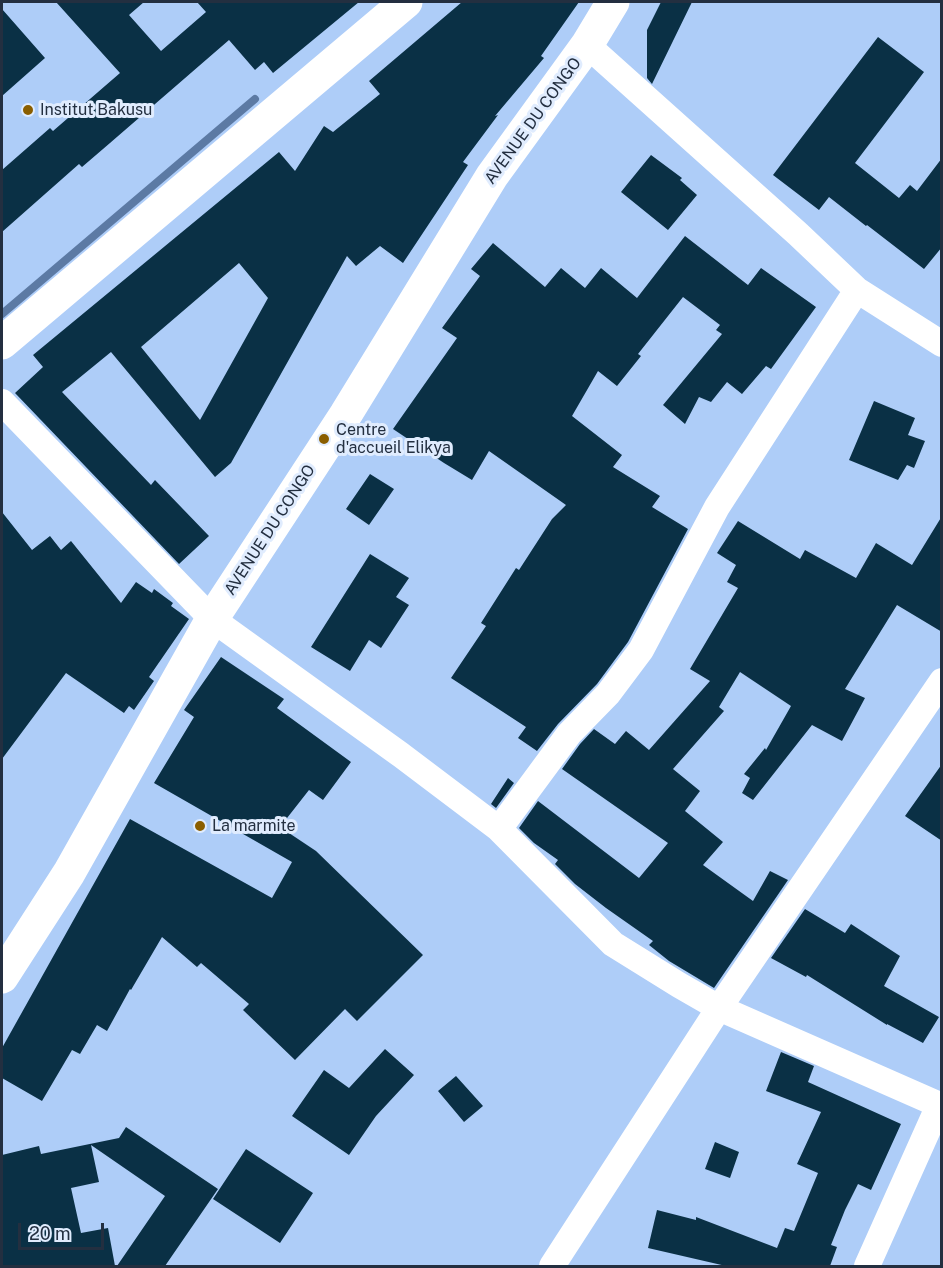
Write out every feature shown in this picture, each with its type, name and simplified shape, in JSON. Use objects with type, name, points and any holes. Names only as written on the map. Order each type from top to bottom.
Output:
[{"type":"street","points":[[2,343],[406,2]]},
{"type":"street","name":"AVENUE DU CONGO","points":[[2,977],[69,873],[213,618],[346,414],[492,176],[587,45],[613,2]]},
{"type":"street","points":[[587,45],[798,234],[857,290],[942,344]]},
{"type":"street","points":[[499,829],[569,734],[608,694],[640,650],[717,507],[857,290]]},
{"type":"street","points":[[2,402],[213,618],[499,829],[613,944],[719,1008],[940,1105],[867,1266]]},
{"type":"street","points":[[552,1266],[719,1008],[942,681]]},
{"type":"building","points":[[56,2],[144,2],[129,15],[161,51],[206,12],[197,2],[359,2],[273,73],[264,62],[255,70],[229,40],[82,167],[79,164],[2,232],[2,170],[50,128],[53,131],[120,73]]},
{"type":"building","points":[[462,2],[579,2],[541,56],[544,58],[495,116],[498,115],[463,162],[468,165],[403,263],[380,246],[356,266],[347,256],[231,463],[215,477],[111,352],[62,392],[151,485],[155,480],[209,536],[179,564],[15,393],[43,367],[33,355],[279,152],[295,171],[324,126],[333,132],[380,94],[369,81]],"holes":[[[239,263],[268,298],[200,420],[141,347]]]},
{"type":"building","points":[[661,2],[692,2],[652,84],[647,78],[647,30]]},
{"type":"building","points":[[2,9],[45,58],[2,96]]},
{"type":"building","points":[[878,37],[924,72],[855,163],[899,198],[910,185],[917,191],[942,158],[942,247],[924,269],[829,197],[819,210],[773,175]]},
{"type":"building","points":[[651,155],[682,178],[680,180],[697,195],[668,230],[621,192]]},
{"type":"building","points":[[685,236],[748,285],[761,268],[816,307],[771,369],[766,366],[742,394],[727,382],[711,402],[699,397],[685,424],[663,405],[722,334],[716,330],[720,325],[683,297],[638,354],[641,356],[617,386],[598,371],[572,416],[622,455],[613,467],[660,496],[652,507],[688,529],[628,642],[597,684],[558,724],[537,751],[518,738],[526,727],[451,678],[486,626],[481,623],[516,568],[519,570],[552,519],[566,505],[489,451],[472,480],[393,429],[457,338],[442,328],[480,276],[471,269],[493,243],[545,287],[561,268],[585,288],[601,268],[637,298]]},
{"type":"building","points":[[874,401],[915,418],[908,435],[925,441],[914,468],[907,465],[898,480],[849,460]]},
{"type":"building","points":[[370,474],[394,489],[369,525],[346,509]]},
{"type":"building","points":[[2,512],[32,550],[50,536],[61,550],[71,541],[121,603],[136,582],[152,593],[154,589],[173,603],[171,606],[189,619],[149,677],[154,681],[134,710],[129,706],[124,713],[66,673],[2,759]]},
{"type":"building","points":[[942,516],[942,632],[897,605],[845,689],[865,698],[842,741],[812,725],[753,800],[742,793],[750,778],[744,774],[765,748],[766,750],[791,706],[740,672],[719,707],[724,711],[673,769],[700,791],[685,811],[723,842],[703,865],[753,901],[770,871],[788,880],[714,988],[669,961],[649,945],[653,941],[575,884],[555,864],[558,860],[534,843],[519,828],[538,801],[639,878],[668,843],[562,769],[594,729],[615,744],[626,731],[649,750],[710,681],[690,669],[738,588],[727,582],[736,565],[717,553],[738,521],[800,559],[805,550],[856,578],[876,543],[912,565]]},
{"type":"building","points":[[370,554],[409,578],[396,597],[409,605],[381,648],[369,640],[350,671],[311,647]]},
{"type":"building","points":[[221,657],[284,699],[277,708],[351,762],[323,800],[309,790],[280,827],[316,851],[423,955],[357,1021],[345,1009],[295,1060],[243,1010],[249,1004],[201,963],[197,967],[162,937],[107,1031],[97,1025],[80,1054],[72,1050],[42,1101],[2,1078],[2,1048],[130,819],[272,898],[292,862],[154,783],[194,717],[184,710]]},
{"type":"building","points":[[942,764],[942,841],[905,816]]},
{"type":"building","points":[[508,778],[514,783],[496,808],[491,804]]},
{"type":"building","points":[[805,909],[845,933],[851,924],[900,956],[884,986],[939,1017],[923,1043],[887,1025],[807,975],[806,977],[771,958]]},
{"type":"building","points":[[385,1049],[414,1075],[376,1116],[349,1155],[292,1116],[324,1070],[349,1088]]},
{"type":"building","points":[[781,1052],[814,1066],[808,1082],[901,1124],[871,1190],[858,1184],[845,1210],[831,1245],[837,1247],[830,1266],[726,1266],[648,1248],[657,1210],[696,1220],[696,1217],[777,1248],[785,1228],[794,1231],[818,1173],[797,1164],[821,1112],[766,1091]]},
{"type":"building","points":[[456,1076],[483,1106],[464,1122],[438,1091]]},
{"type":"building","points":[[126,1127],[218,1189],[165,1266],[117,1266],[165,1196],[91,1145],[99,1182],[71,1188],[81,1233],[108,1228],[115,1266],[2,1266],[2,1155],[39,1146],[41,1154],[119,1138]]},
{"type":"building","points":[[715,1142],[739,1152],[730,1178],[705,1169]]},
{"type":"building","points":[[246,1149],[313,1193],[280,1243],[213,1199]]},
{"type":"waterway","points":[[2,314],[255,99]]},
{"type":"place","name":"Institut Bakusu","points":[[28,110]]},
{"type":"place","name":"Centre d'accueil Elikya","points":[[324,439]]},
{"type":"place","name":"La marmite","points":[[200,826]]}]
